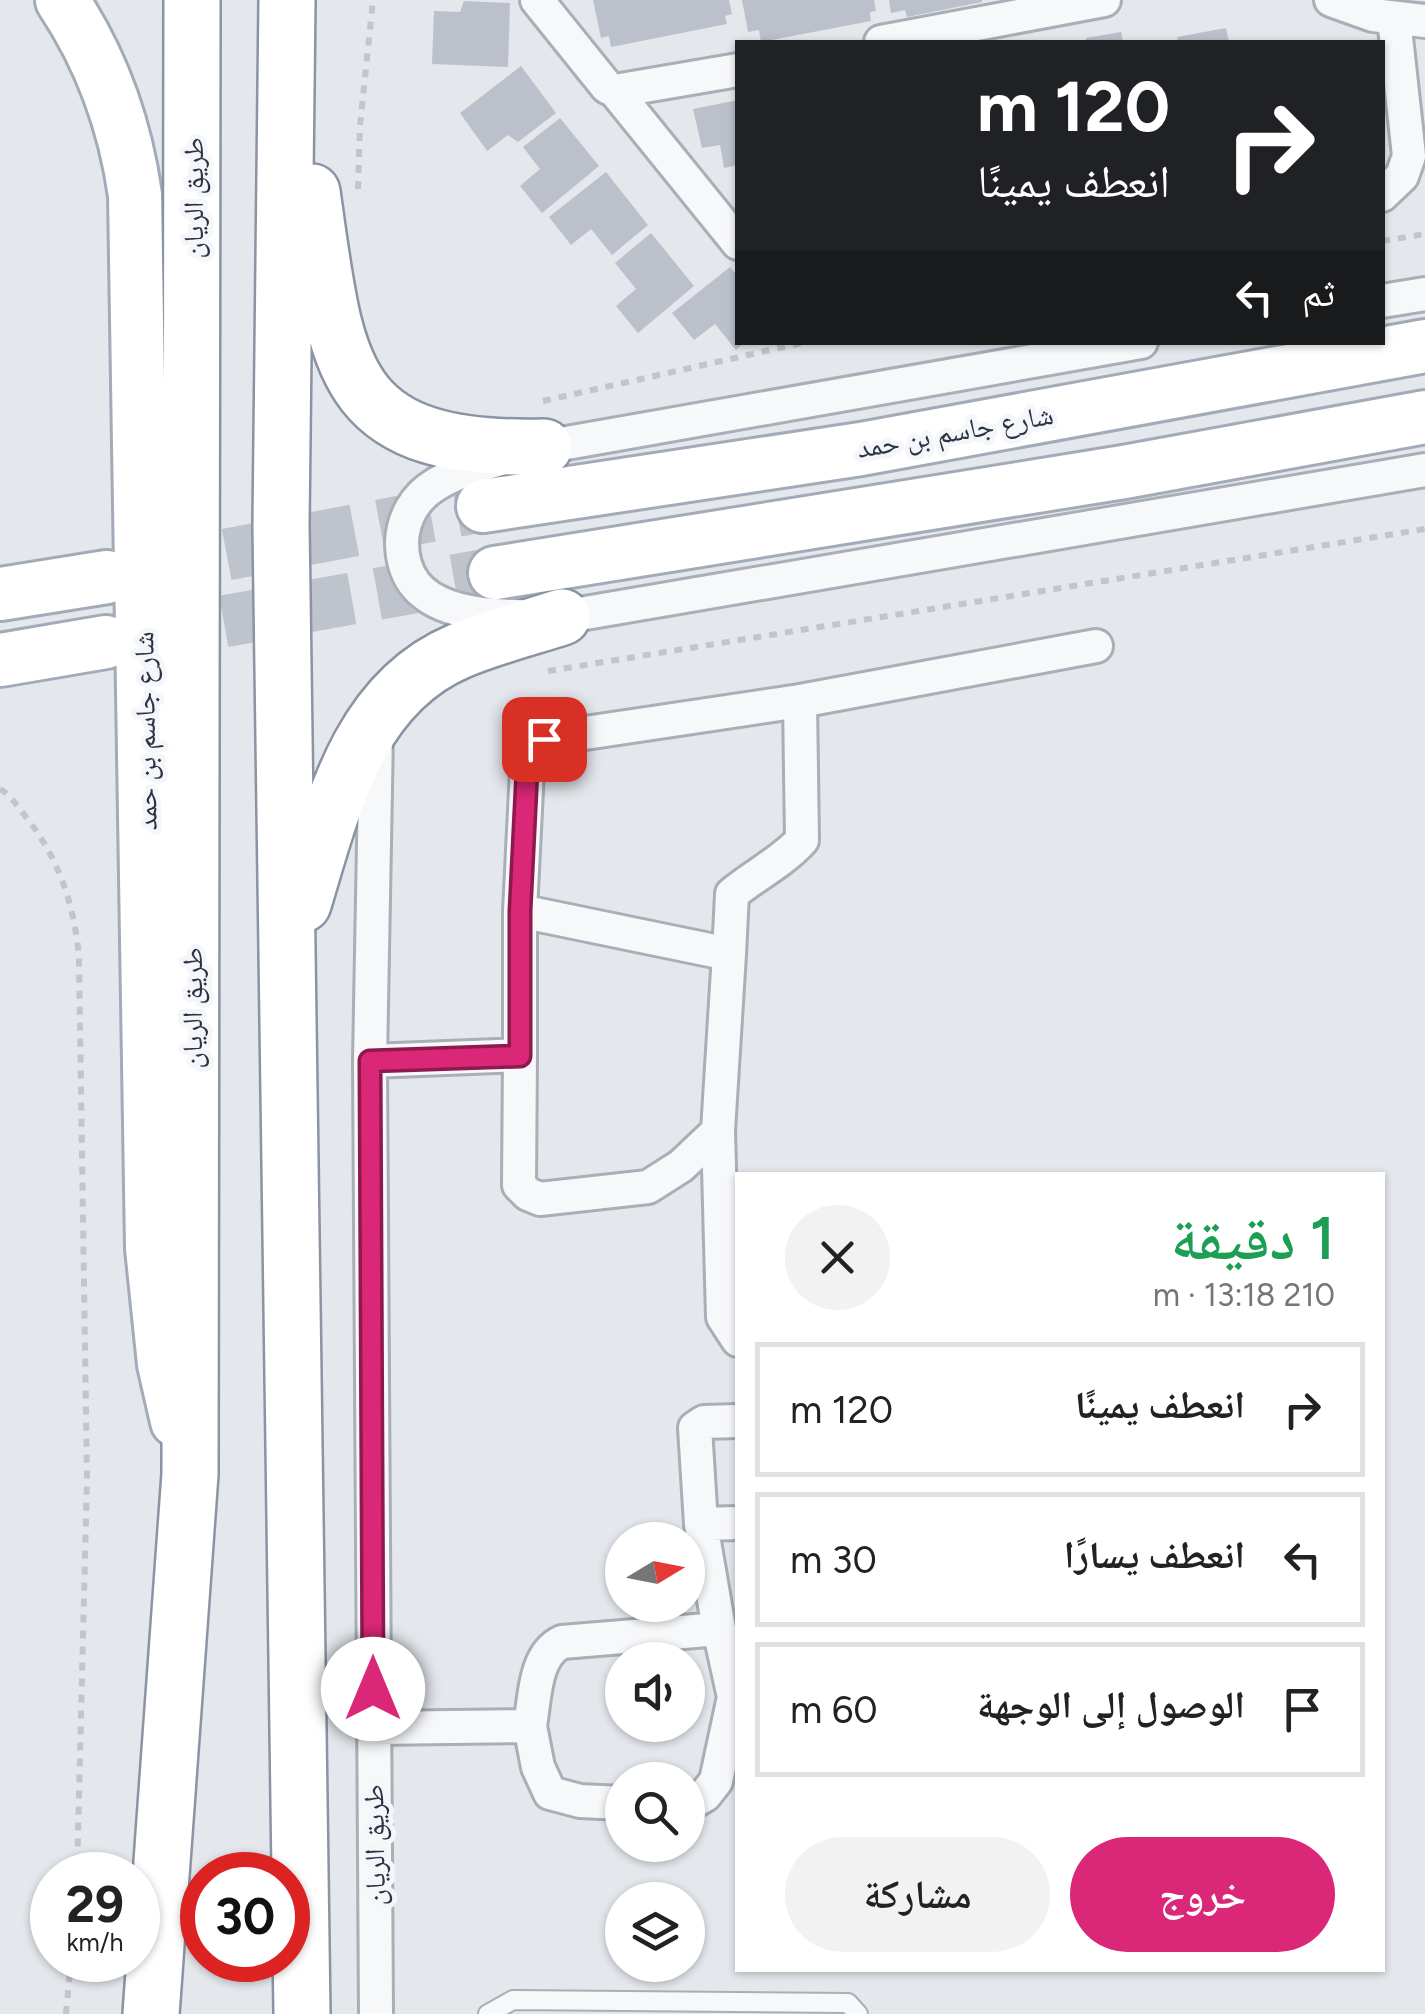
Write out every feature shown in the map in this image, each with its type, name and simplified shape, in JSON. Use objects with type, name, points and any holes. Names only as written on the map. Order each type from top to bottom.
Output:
[{"type":"highway","name":"طريق الريان","points":[[151,2014],[190,1474],[192,0]]},
{"type":"highway","points":[[287,8],[328,305],[346,368],[360,391],[409,430],[487,449],[537,426]]},
{"type":"highway","points":[[287,8],[281,526],[302,2014]]},
{"type":"highway","points":[[288,955],[335,798],[352,757],[377,716],[394,696],[434,663],[562,617]]},
{"type":"main road","name":"شارع جاسم بن حمد","points":[[62,0],[78,24],[114,102],[128,144],[136,195],[152,1248],[164,1364],[190,1474]]},
{"type":"main road","name":"شارع جاسم بن حمد","points":[[482,506],[861,448],[1425,346]]},
{"type":"main road","points":[[495,573],[1124,472],[1425,417]]},
{"type":"main road","points":[[0,594],[107,577]]},
{"type":"main road","name":"شارع جاسم بن حمد","points":[[0,660],[106,642]]},
{"type":"street","points":[[537,0],[735,239]]},
{"type":"street","points":[[892,40],[1104,0]]},
{"type":"street","points":[[1331,0],[1409,20],[1409,156],[1402,176],[1385,192]]},
{"type":"street","points":[[615,91],[735,71]]},
{"type":"street","points":[[1385,301],[1425,294]]},
{"type":"street","name":"شارع جاسم بن حمد","points":[[562,617],[494,614],[442,606],[413,584],[402,544],[404,523],[421,494],[537,426],[1119,345]]},
{"type":"street","points":[[562,617],[1425,470]]},
{"type":"street","points":[[718,1131],[681,1166],[648,1187],[540,1199],[518,1185],[520,911],[530,750],[544,739],[800,700],[1096,646]]},
{"type":"street","points":[[735,1335],[723,1317],[718,1131],[732,894],[786,858],[802,840],[800,700]]},
{"type":"street","name":"طريق الريان","points":[[376,2014],[370,1061],[377,716]]},
{"type":"street","points":[[520,911],[728,954]]},
{"type":"street","points":[[370,1061],[520,1056]]},
{"type":"street","points":[[701,1522],[695,1428],[704,1422],[735,1421]]},
{"type":"street","points":[[705,1524],[735,1523]]},
{"type":"street","points":[[705,1549],[718,1629],[735,1695]]},
{"type":"street","points":[[605,1803],[580,1802],[550,1794],[538,1767],[530,1726],[544,1655],[562,1642],[718,1629]]},
{"type":"street","points":[[705,1795],[716,1780],[735,1703]]},
{"type":"street","points":[[374,1728],[530,1726]]},
{"type":"lane","points":[[488,2014],[513,2000],[532,2000],[848,2003],[858,2014]]},
{"type":"path","points":[[358,192],[372,0]]},
{"type":"path","points":[[1385,241],[1425,234]]},
{"type":"path","points":[[537,426],[796,345]]},
{"type":"path","points":[[540,672],[1425,529]]},
{"type":"path","points":[[0,790],[43,840],[61,874],[75,918],[79,958],[87,1478],[78,1852]]},
{"type":"path","points":[[66,2014],[68,1982]]},
{"type":"building","points":[[593,0],[729,0],[732,14],[725,16],[727,24],[611,47],[609,36],[601,38]]},
{"type":"building","points":[[742,0],[874,0],[876,11],[870,12],[871,21],[771,40],[761,40],[759,30],[748,32]]},
{"type":"building","points":[[889,0],[982,2],[907,17],[905,10],[891,13]]},
{"type":"building","points":[[464,1],[510,3],[508,67],[432,64],[434,11],[460,12]]},
{"type":"building","points":[[1226,28],[1229,40],[1178,40],[1177,37]]},
{"type":"building","points":[[1121,32],[1123,40],[1086,40]]},
{"type":"building","points":[[521,66],[556,113],[518,142],[508,135],[487,151],[460,113]]},
{"type":"building","points":[[735,101],[735,166],[724,168],[720,145],[702,148],[693,109]]},
{"type":"building","points":[[560,118],[599,166],[542,213],[520,186],[540,169],[523,147]]},
{"type":"building","points":[[606,172],[648,225],[612,255],[591,229],[571,245],[549,217]]},
{"type":"building","points":[[651,233],[694,286],[638,333],[616,306],[636,289],[615,263]]},
{"type":"building","points":[[730,267],[735,273],[735,345],[742,345],[736,350],[715,324],[694,340],[672,313]]},
{"type":"tunnel","points":[[150,569],[483,506]]},
{"type":"tunnel","points":[[147,635],[495,573]]},
{"type":"route","points":[[373,1689],[370,1061],[520,1056],[520,911],[527,770],[530,750],[544,739]]}]
